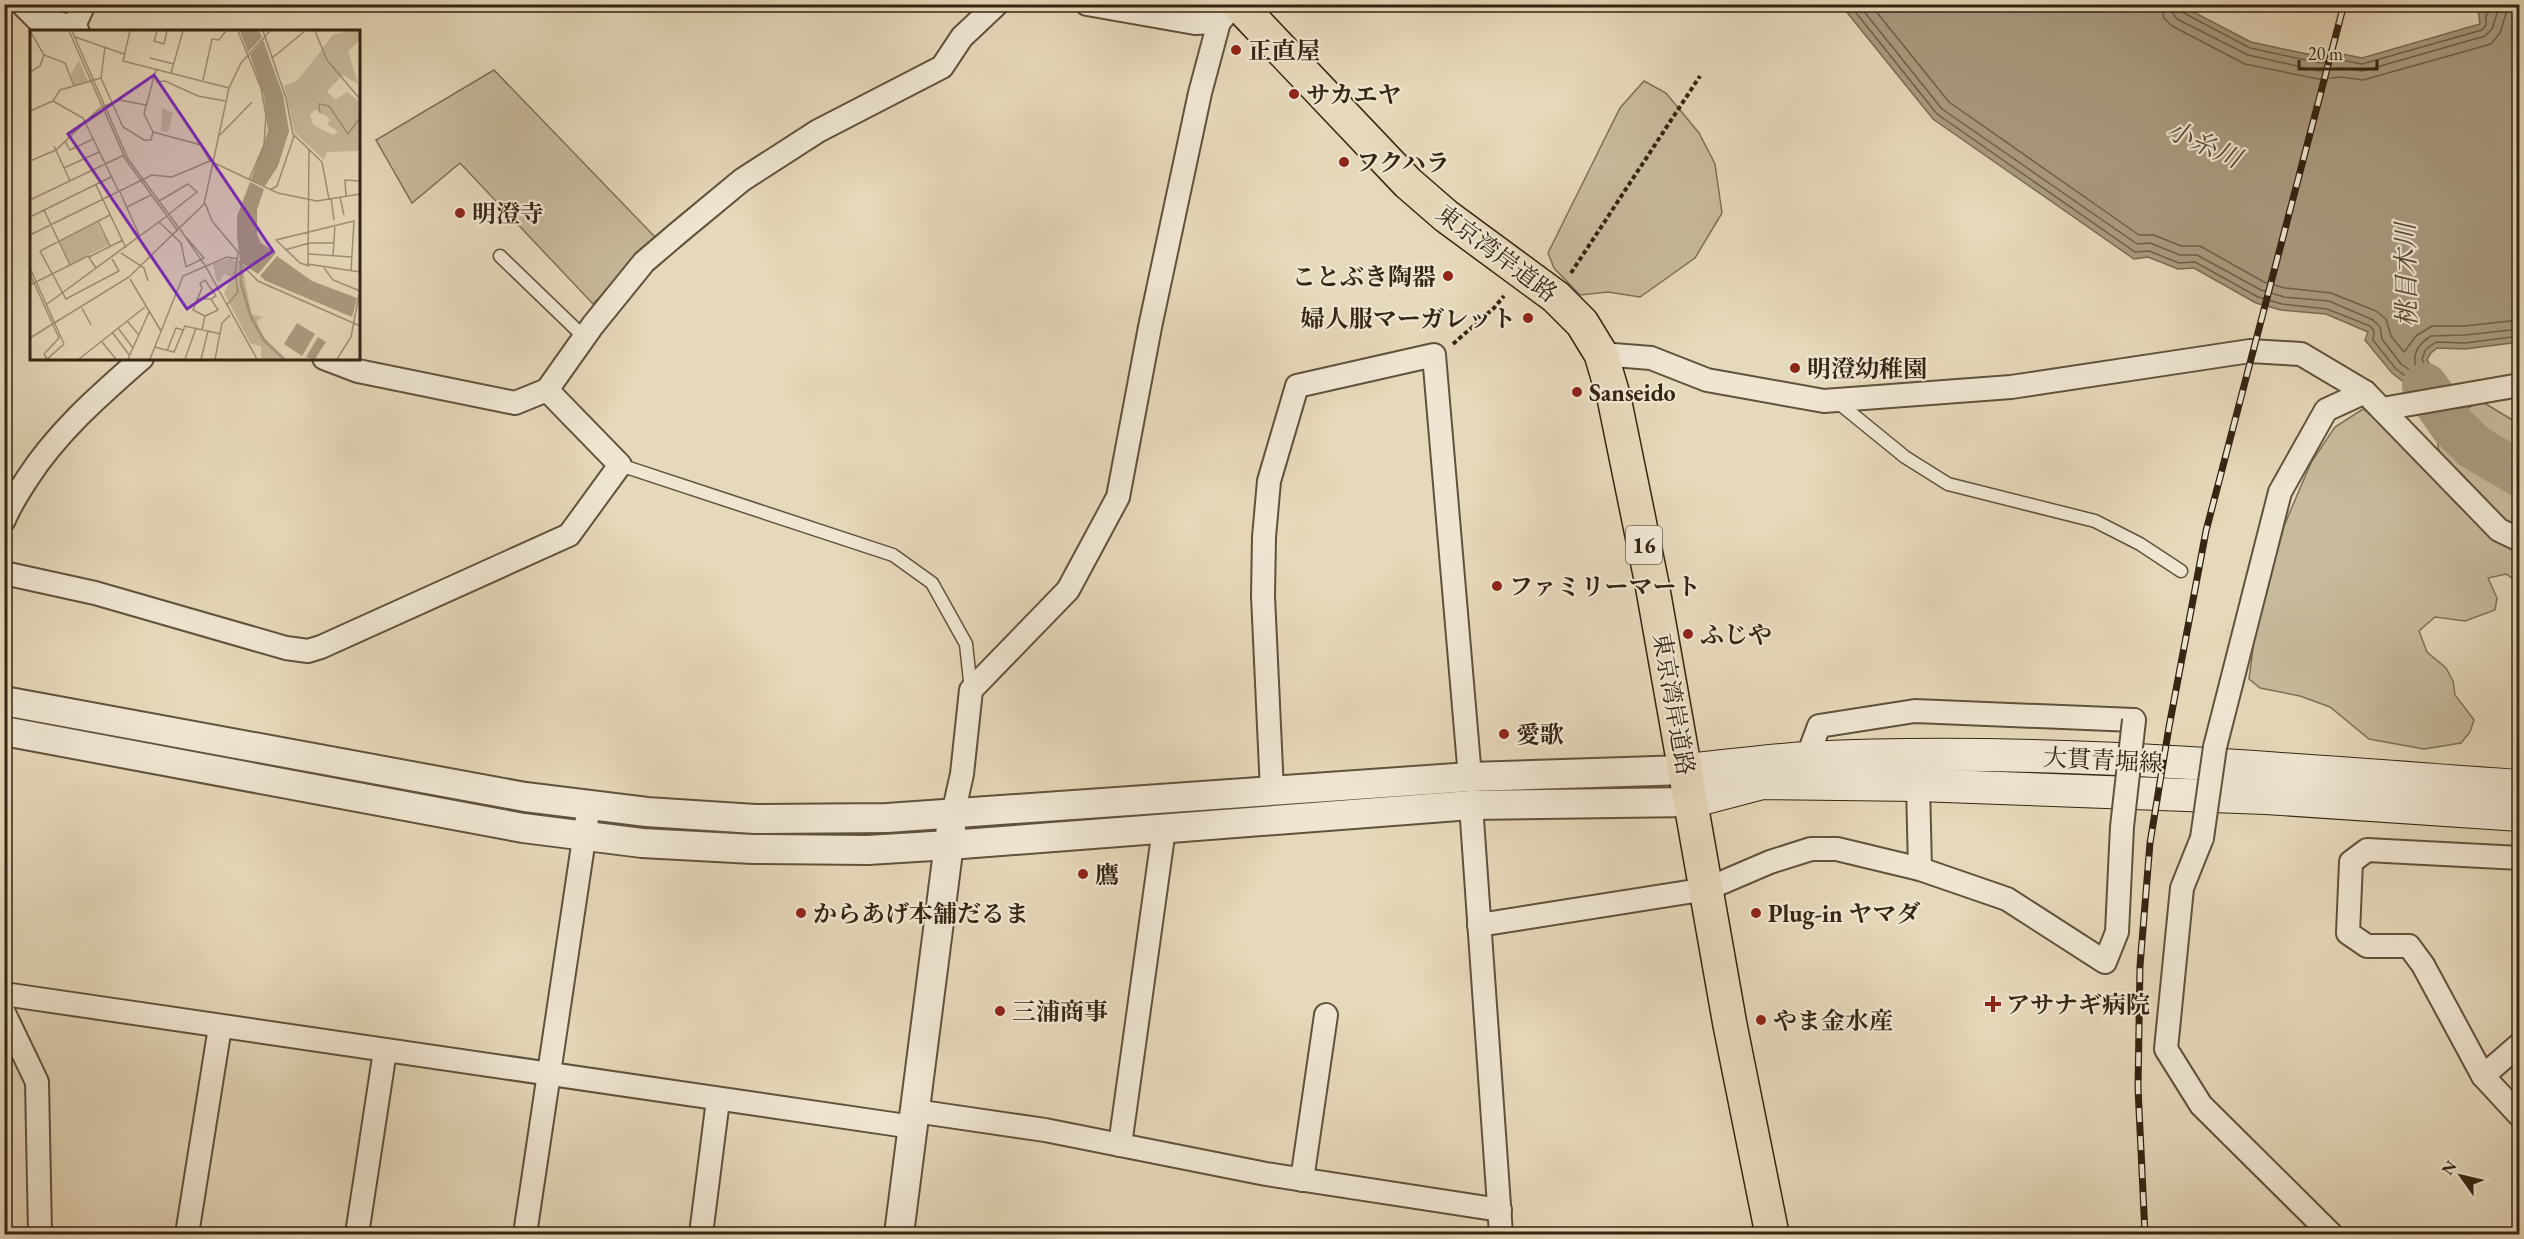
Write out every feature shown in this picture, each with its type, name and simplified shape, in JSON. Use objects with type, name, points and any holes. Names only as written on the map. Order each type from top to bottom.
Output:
[{"type":"highway","name":"東京湾岸道路","points":[[1231,10],[1408,183],[1446,216],[1556,297],[1582,323],[1600,354],[1614,398],[1686,770],[1730,1025],[1772,1234]]},
{"type":"main road","name":"大貫青堀線","points":[[1686,770],[1808,758],[1998,755],[2235,766],[2520,786]]},
{"type":"main road","name":"大貫青堀線","points":[[1690,802],[1762,783],[1918,785],[2266,798],[2520,814]]},
{"type":"street","points":[[22,4],[38,20],[76,29],[84,4]]},
{"type":"street","points":[[329,360],[358,371],[515,403],[547,390],[584,337],[644,262],[742,180],[818,131],[942,67],[962,37],[997,4]]},
{"type":"street","points":[[1087,4],[1195,23],[1231,10]]},
{"type":"street","points":[[899,1234],[953,814],[962,774],[971,690],[1068,590],[1118,497],[1150,327],[1198,105],[1231,10]]},
{"type":"street","points":[[1600,354],[1651,358],[1707,380],[1824,400],[2011,387],[2250,351],[2301,354],[2365,392],[2499,530],[2520,540]]},
{"type":"street","points":[[1272,791],[1263,596],[1264,537],[1269,481],[1297,386],[1434,355],[1470,777]]},
{"type":"street","points":[[4,520],[9,506],[42,456],[76,417],[140,360]]},
{"type":"street","points":[[2382,409],[2520,385]]},
{"type":"street","points":[[4,573],[94,593],[286,648],[309,651],[362,631],[569,535],[620,465],[547,390]]},
{"type":"street","points":[[2331,1234],[2201,1105],[2166,1049],[2182,888],[2202,838],[2215,747],[2280,492],[2326,410],[2365,392]]},
{"type":"street","points":[[4,701],[525,797],[647,812],[754,819],[865,819],[1470,777],[1686,770]]},
{"type":"street","points":[[1479,925],[1707,889],[1770,862],[1811,849],[1837,849],[1920,869],[2007,899],[2105,962],[2117,932],[2122,827],[2134,720],[1915,711],[1819,726],[1808,758]]},
{"type":"street","points":[[4,731],[523,828],[642,843],[753,849],[868,850],[1471,805],[1690,802]]},
{"type":"street","points":[[1918,785],[1920,869]]},
{"type":"street","points":[[525,1234],[589,805]]},
{"type":"street","points":[[1471,805],[1501,1234]]},
{"type":"street","points":[[1120,1145],[1164,829]]},
{"type":"street","points":[[2520,858],[2367,850],[2351,862],[2348,933],[2367,946],[2409,946],[2423,965],[2483,1076],[2520,1116]]},
{"type":"street","points":[[4,994],[718,1100],[1045,1130],[1302,1180],[1500,1210]]},
{"type":"street","points":[[4,1013],[37,1082],[40,1234]]},
{"type":"street","points":[[1302,1180],[1326,1015]]},
{"type":"street","points":[[187,1234],[220,1027]]},
{"type":"street","points":[[2483,1076],[2520,1044]]},
{"type":"street","points":[[357,1234],[385,1051]]},
{"type":"street","points":[[701,1234],[718,1100]]},
{"type":"lane","points":[[500,256],[584,337]]},
{"type":"lane","points":[[1834,400],[1905,457],[1948,484],[2095,521],[2140,544],[2181,571]]},
{"type":"lane","points":[[620,465],[893,555],[932,583],[966,644],[971,690]]},
{"type":"path","points":[[1556,297],[1700,76]]},
{"type":"path","points":[[1434,355],[1461,339],[1494,308],[1522,272]]},
{"type":"shaded area","points":[[494,70],[656,238],[593,304],[460,163],[412,203],[376,140]]},
{"type":"shaded area","points":[[1644,81],[1666,93],[1699,133],[1715,164],[1722,213],[1695,258],[1640,297],[1608,292],[1580,295],[1554,268],[1548,253],[1620,108]]},
{"type":"shaded area","points":[[2481,401],[2519,424],[2519,583],[2506,574],[2488,578],[2497,598],[2495,610],[2465,621],[2435,617],[2419,631],[2427,652],[2446,668],[2453,681],[2455,695],[2474,720],[2470,732],[2461,743],[2424,749],[2369,739],[2330,707],[2300,696],[2260,688],[2249,679],[2256,625],[2284,526],[2312,461],[2335,427],[2363,409],[2388,429],[2425,470],[2439,452],[2435,426]]},
{"type":"water","name":"小糸川","points":[[1841,5],[2180,5],[2251,42],[2321,57],[2342,54],[2362,58],[2480,24],[2478,10],[2494,5],[2519,5],[2519,342],[2465,349],[2437,348],[2427,360],[2446,387],[2414,390],[2392,373],[2365,340],[2368,332],[2326,314],[2281,310],[2256,303],[2194,268],[2178,269],[2148,257],[2134,259],[1933,119]]},
{"type":"water","points":[[2460,404],[2457,415],[2463,436],[2448,437],[2429,410]]},
{"type":"waterway","name":"桃目木川","points":[[2425,386],[2453,426],[2474,447],[2520,474]]},
{"type":"railway","points":[[2145,1234],[2138,1088],[2140,966],[2150,843],[2206,531],[2344,4]]},
{"type":"place","name":"正直屋","points":[[1236,50]]},
{"type":"place","name":"サカエヤ","points":[[1294,94]]},
{"type":"place","name":"フクハラ","points":[[1344,162]]},
{"type":"place","name":"明澄寺","points":[[460,213]]},
{"type":"place","name":"ことぶき陶器","points":[[1448,276]]},
{"type":"place","name":"婦人服マーガレット","points":[[1528,318]]},
{"type":"place","name":"明澄幼稚園","points":[[1795,368]]},
{"type":"place","name":"Sanseido","points":[[1577,392]]},
{"type":"place","name":"ファミリーマート","points":[[1497,586]]},
{"type":"place","name":"ふじや","points":[[1688,634]]},
{"type":"place","name":"愛歌","points":[[1504,734]]},
{"type":"place","name":"鷹","points":[[1083,874]]},
{"type":"place","name":"からあげ本舗だるま","points":[[801,913]]},
{"type":"place","name":"Plug-in ヤマダ","points":[[1756,913]]},
{"type":"place","name":"アサナギ病院","points":[[1993,1004]]},
{"type":"place","name":"三浦商事","points":[[1000,1011]]},
{"type":"place","name":"やま金水産","points":[[1761,1020]]}]
